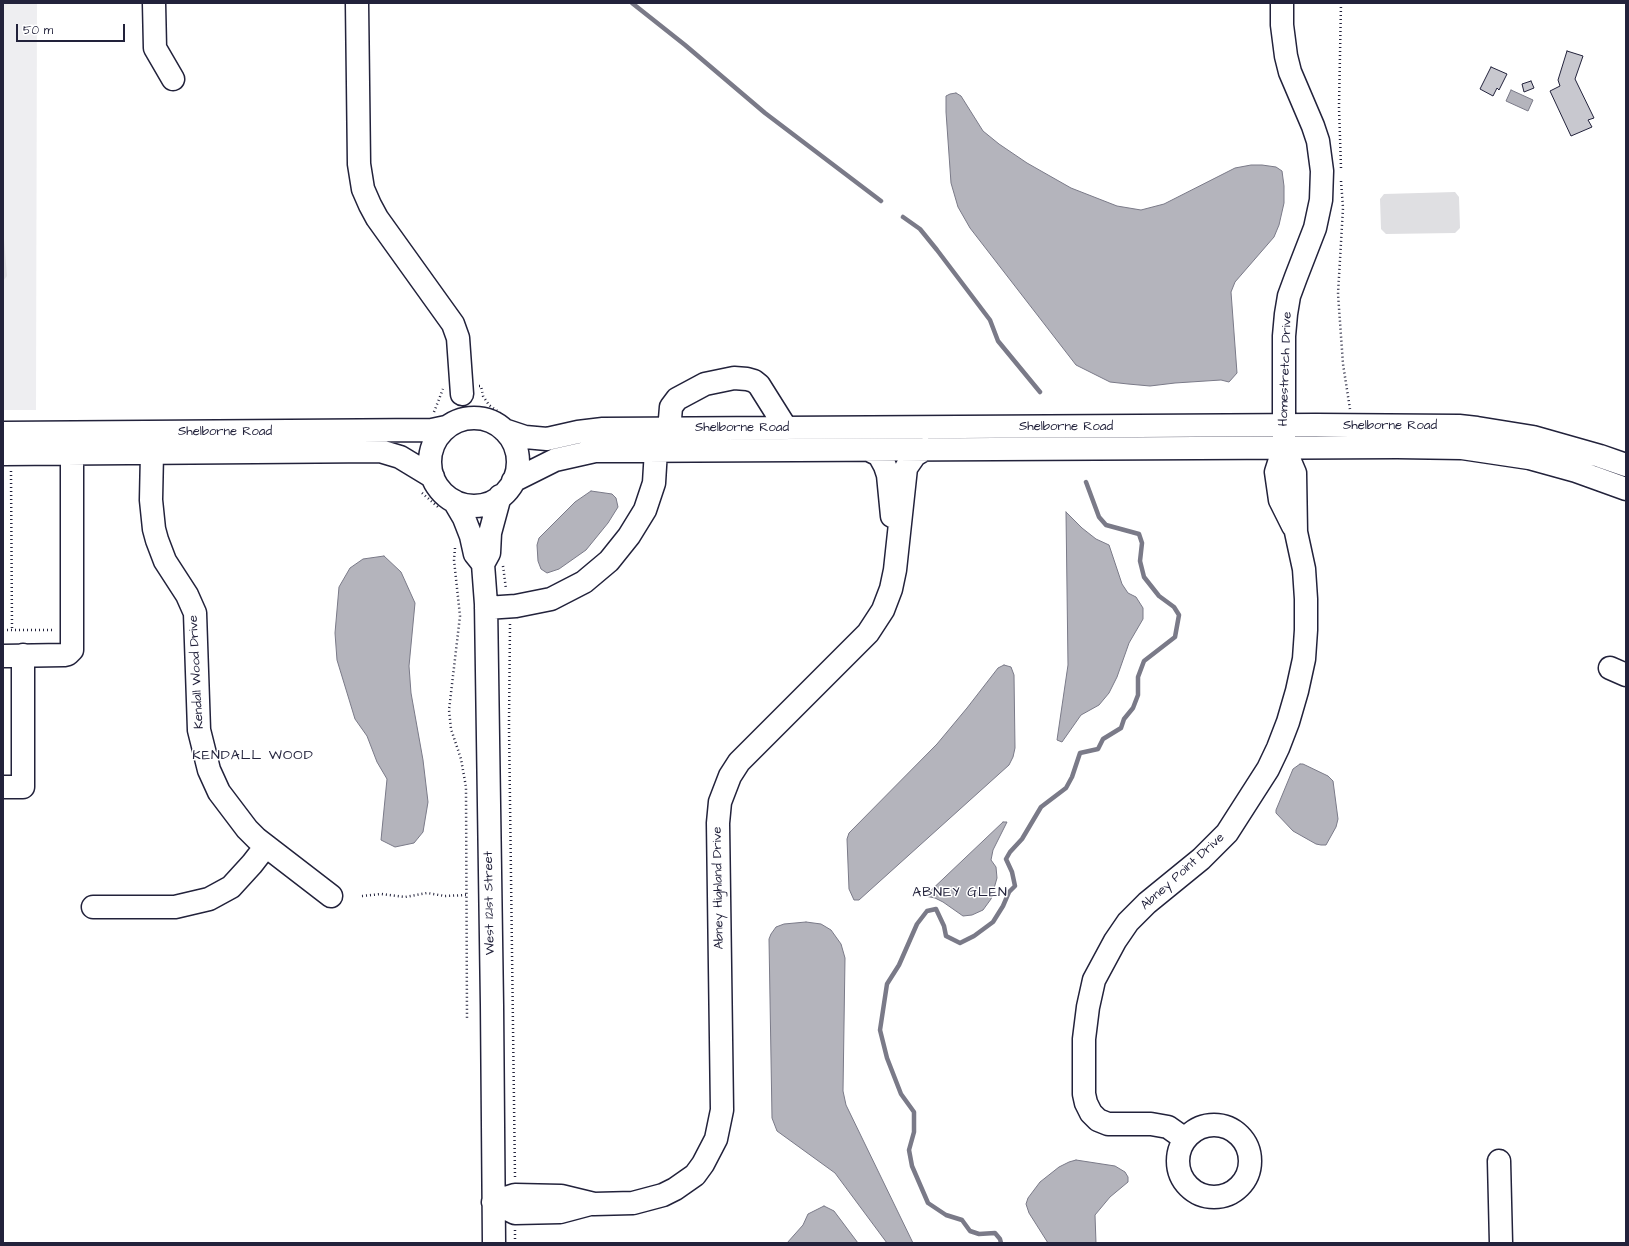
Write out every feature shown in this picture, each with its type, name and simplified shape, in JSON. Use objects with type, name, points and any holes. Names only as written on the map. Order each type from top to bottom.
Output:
[{"type":"street","points":[[154,3],[155,48],[173,79]]},
{"type":"street","points":[[357,3],[359,164],[363,189],[377,218],[453,324],[458,338],[452,392],[454,400],[443,422],[431,453],[430,469],[426,483],[444,494],[447,505],[475,506],[489,503],[507,489],[517,465],[515,446],[504,430],[490,421],[470,418],[443,422]]},
{"type":"street","name":"Homestretch Drive","points":[[1282,3],[1282,25],[1286,56],[1290,72],[1318,141],[1322,171],[1321,200],[1315,228],[1296,277],[1286,314],[1284,436]]},
{"type":"street","points":[[671,429],[671,407],[677,399],[705,384],[734,378],[754,381],[759,385],[786,428]]},
{"type":"street","points":[[452,392],[471,398],[482,419]]},
{"type":"street","name":"Shelborne Road","points":[[3,433],[432,430],[443,422]]},
{"type":"street","name":"Shelborne Road","points":[[504,430],[530,438],[547,439],[578,432],[603,429],[786,428],[1284,436],[1494,452],[1552,464],[1626,489]]},
{"type":"street","name":"Shelborne Road","points":[[507,489],[555,460],[579,453],[595,451],[867,448],[925,449],[1477,428],[1534,437],[1626,465]]},
{"type":"street","name":"Abney Point Drive","points":[[1186,1139],[1168,1128],[1151,1124],[1108,1124],[1098,1120],[1091,1113],[1086,1104],[1084,1094],[1084,1038],[1088,1007],[1097,974],[1115,941],[1128,922],[1147,903],[1201,859],[1226,833],[1265,775],[1278,748],[1297,691],[1304,659],[1306,630],[1304,569],[1296,532],[1295,473],[1284,436]]},
{"type":"street","name":"Abney Highland Drive","points":[[867,448],[878,455],[888,475],[889,500],[897,550]]},
{"type":"street","name":"Abney Highland Drive","points":[[493,1202],[515,1195],[561,1196],[594,1204],[633,1203],[663,1195],[675,1189],[695,1175],[703,1164],[716,1139],[722,1110],[718,824],[720,802],[730,776],[739,762],[868,633],[883,610],[891,590],[906,468],[915,455],[925,449]]},
{"type":"street","points":[[486,608],[508,607],[551,599],[584,582],[609,562],[629,536],[645,510],[654,483],[656,450]]},
{"type":"street","name":"Shelborne Road","points":[[7,460],[72,454],[380,451],[400,457],[426,483]]},
{"type":"street","name":"Kendall Wood Drive","points":[[152,453],[151,500],[154,529],[165,561],[187,595],[195,613],[199,730],[205,758],[214,782],[226,802],[247,829],[266,846],[331,896]]},
{"type":"street","points":[[3,787],[23,787],[13,656],[64,655],[68,654],[72,650],[72,454]]},
{"type":"street","name":"West 121st Street","points":[[494,1243],[486,608],[493,564],[489,553],[490,533],[507,489]]},
{"type":"street","name":"West 121st Street","points":[[447,505],[464,518],[471,536],[475,554],[493,564]]},
{"type":"street","points":[[93,907],[175,907],[209,899],[231,887],[266,846]]},
{"type":"street","points":[[1499,1160],[1501,1243]]},
{"type":"path","points":[[1341,3],[1339,107],[1341,168]]},
{"type":"path","points":[[1341,176],[1343,208],[1338,294],[1343,364],[1350,411]]},
{"type":"path","points":[[443,422],[439,402],[452,392]]},
{"type":"path","points":[[7,460],[12,630]]},
{"type":"path","points":[[426,483],[447,505]]},
{"type":"path","points":[[455,546],[454,560],[460,616],[450,710],[451,729],[461,759],[466,786],[467,1020]]},
{"type":"path","points":[[493,564],[508,607],[510,626],[509,726],[515,1176]]},
{"type":"path","points":[[3,630],[52,630]]},
{"type":"path","points":[[362,896],[381,894],[405,897],[427,892],[445,896],[466,895]]},
{"type":"path","points":[[515,1230],[515,1243]]},
{"type":"shaded area","points":[[3,3],[37,3],[36,410],[3,410]]},
{"type":"shaded area","points":[[1511,90],[1533,100],[1528,111],[1506,101]]},
{"type":"shaded area","points":[[956,93],[961,96],[983,131],[999,144],[1027,163],[1071,188],[1117,206],[1141,210],[1164,204],[1235,168],[1251,165],[1262,165],[1276,167],[1282,171],[1284,203],[1279,225],[1274,237],[1235,282],[1231,292],[1237,373],[1229,382],[1221,380],[1150,386],[1110,382],[1076,365],[970,228],[958,207],[951,183],[946,112],[946,96]]},
{"type":"shaded area","points":[[1455,192],[1459,197],[1460,228],[1455,233],[1386,234],[1381,229],[1380,199],[1384,194]]},
{"type":"shaded area","points":[[3,227],[7,276],[3,281]]},
{"type":"shaded area","points":[[591,491],[612,494],[616,498],[618,507],[608,523],[586,550],[559,569],[547,573],[541,569],[538,561],[537,545],[539,538],[575,502]]},
{"type":"shaded area","points":[[1066,512],[1096,539],[1109,545],[1122,584],[1128,593],[1136,597],[1143,608],[1143,619],[1129,643],[1117,677],[1109,693],[1099,705],[1081,715],[1062,742],[1057,740],[1068,665]]},
{"type":"shaded area","points":[[384,556],[401,572],[415,603],[409,666],[411,693],[423,760],[428,802],[423,832],[414,843],[395,847],[381,840],[387,779],[377,762],[367,736],[355,719],[337,660],[335,633],[339,587],[350,568],[363,559]]},
{"type":"shaded area","points":[[1004,665],[1011,667],[1014,675],[1015,748],[1009,765],[859,900],[854,900],[849,889],[847,839],[849,833],[937,744],[998,668]]},
{"type":"shaded area","points":[[1300,764],[1328,776],[1333,781],[1338,819],[1336,827],[1326,845],[1316,844],[1293,831],[1276,813],[1293,769]]},
{"type":"shaded area","points":[[1003,822],[1007,822],[993,850],[991,860],[996,867],[997,878],[991,899],[983,910],[972,915],[963,916],[943,902],[935,898],[925,896]]},
{"type":"shaded area","points":[[806,922],[821,924],[831,930],[841,944],[845,958],[843,1091],[846,1105],[913,1243],[887,1243],[835,1173],[777,1131],[772,1118],[769,939],[776,927],[784,924]]},
{"type":"shaded area","points":[[1076,1160],[1115,1166],[1125,1172],[1128,1177],[1128,1182],[1110,1197],[1095,1215],[1096,1243],[1048,1243],[1029,1213],[1026,1204],[1028,1198],[1040,1182],[1059,1167]]},
{"type":"shaded area","points":[[824,1206],[834,1211],[858,1243],[787,1243],[803,1225],[808,1214]]},
{"type":"building","points":[[1567,51],[1583,56],[1575,79],[1594,118],[1588,120],[1592,127],[1571,136],[1550,91],[1560,86],[1558,80]]},
{"type":"building","points":[[1491,67],[1507,74],[1499,90],[1497,88],[1493,96],[1480,89]]},
{"type":"building","points":[[1531,81],[1534,88],[1524,92],[1522,84]]},
{"type":"waterway","points":[[632,3],[685,45],[765,113],[881,201]]},
{"type":"waterway","points":[[903,217],[920,229],[937,250],[990,320],[998,341],[1040,392]]},
{"type":"waterway","points":[[1001,1243],[1000,1239],[995,1233],[979,1234],[970,1231],[962,1220],[946,1215],[928,1203],[912,1166],[909,1150],[914,1132],[914,1112],[901,1094],[887,1058],[880,1030],[887,984],[899,965],[917,924],[927,911],[936,909],[944,926],[946,936],[960,943],[974,936],[993,922],[1003,906],[1009,892],[1015,886],[1012,872],[1006,859],[1010,852],[1022,839],[1041,807],[1066,788],[1072,777],[1080,753],[1098,749],[1103,739],[1121,728],[1124,719],[1133,708],[1138,695],[1138,677],[1144,661],[1175,637],[1179,615],[1174,607],[1159,596],[1144,577],[1140,561],[1142,543],[1139,534],[1106,525],[1099,517],[1086,482]]},
{"type":"district","name":"KENDALL WOOD","points":[[253,756]]},
{"type":"district","name":"ABNEY GLEN","points":[[960,893]]}]
